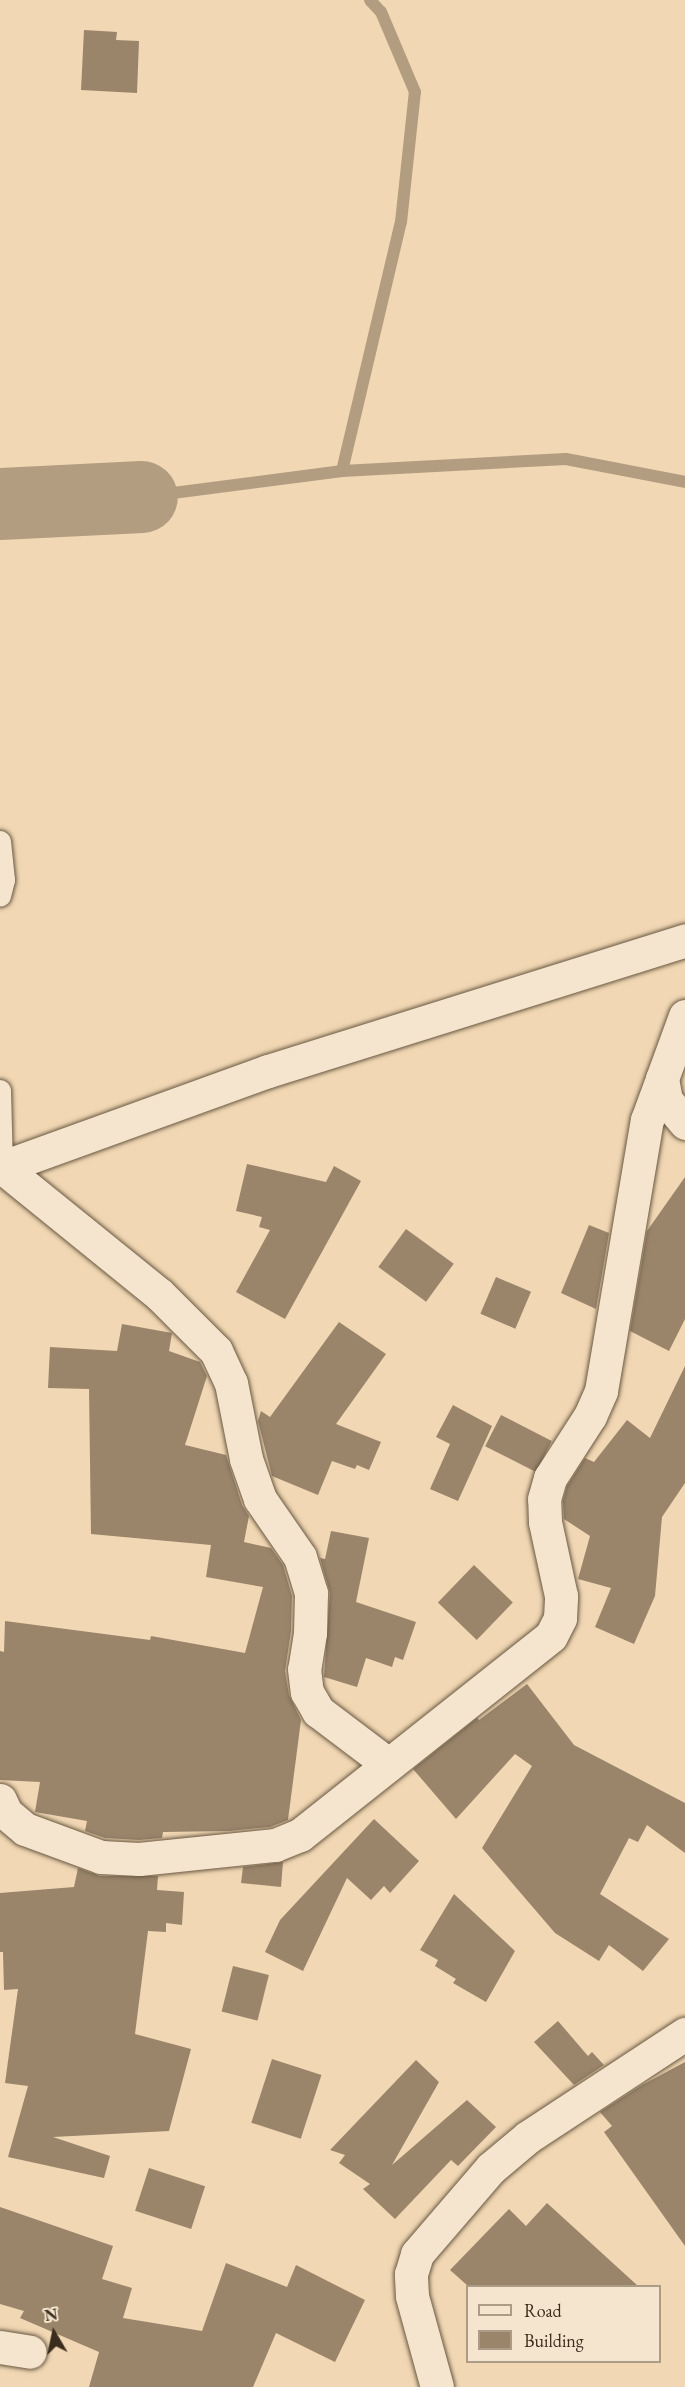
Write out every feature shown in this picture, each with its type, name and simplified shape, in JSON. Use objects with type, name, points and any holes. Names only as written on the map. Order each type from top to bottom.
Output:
[{"type":"street","points":[[1,1167],[268,1071],[685,940]]},
{"type":"street","points":[[0,1800],[6,1813],[25,1829],[101,1857],[139,1859],[275,1845],[300,1834],[551,1636],[560,1618],[561,1596],[545,1522],[544,1499],[550,1478],[590,1416],[601,1390],[646,1120],[685,1016]]},
{"type":"street","points":[[662,1078],[666,1100],[685,1123]]},
{"type":"street","points":[[1,1167],[159,1294],[216,1351],[231,1383],[246,1459],[260,1499],[300,1557],[311,1593],[310,1633],[304,1669],[307,1692],[318,1711],[388,1764]]},
{"type":"street","points":[[437,2387],[412,2296],[411,2274],[417,2254],[491,2168],[528,2137],[685,2034]]},
{"type":"lane","points":[[0,842],[4,880],[0,896]]},
{"type":"lane","points":[[0,1090],[1,1167]]},
{"type":"building","points":[[84,30],[117,32],[116,40],[139,41],[137,93],[81,90]]},
{"type":"building","points":[[247,1164],[326,1182],[334,1166],[361,1181],[285,1319],[236,1292],[270,1230],[259,1227],[262,1217],[236,1211]]},
{"type":"building","points":[[685,1177],[685,1319],[669,1351],[630,1331],[647,1231]]},
{"type":"building","points":[[589,1225],[609,1233],[596,1309],[561,1293]]},
{"type":"building","points":[[406,1229],[454,1264],[426,1302],[378,1267]]},
{"type":"building","points":[[496,1277],[531,1292],[515,1329],[480,1314]]},
{"type":"building","points":[[339,1322],[386,1354],[336,1424],[381,1442],[369,1470],[357,1465],[355,1469],[332,1461],[318,1495],[272,1476],[258,1421],[261,1411],[270,1417]]},
{"type":"building","points":[[122,1324],[172,1333],[169,1351],[200,1362],[207,1376],[185,1445],[226,1455],[242,1505],[249,1516],[244,1542],[271,1548],[283,1565],[292,1596],[291,1631],[285,1671],[289,1695],[301,1720],[288,1820],[270,1827],[229,1831],[163,1832],[162,1838],[139,1840],[105,1838],[85,1831],[87,1821],[35,1812],[40,1782],[0,1780],[0,1651],[4,1652],[5,1621],[150,1640],[151,1636],[245,1653],[263,1587],[206,1577],[211,1545],[91,1534],[89,1389],[48,1388],[50,1347],[117,1351]]},
{"type":"building","points":[[685,1366],[685,1483],[662,1517],[655,1596],[634,1644],[595,1627],[611,1588],[578,1579],[590,1536],[564,1519],[563,1501],[567,1486],[585,1458],[594,1462],[627,1420],[650,1438]]},
{"type":"building","points":[[453,1405],[492,1426],[458,1501],[430,1489],[450,1444],[436,1437]]},
{"type":"building","points":[[501,1415],[552,1441],[536,1472],[485,1446]]},
{"type":"building","points":[[331,1531],[369,1538],[356,1602],[416,1622],[403,1660],[395,1657],[392,1667],[366,1658],[357,1687],[324,1677],[330,1593],[320,1558],[325,1559]]},
{"type":"building","points":[[474,1565],[513,1603],[477,1640],[438,1602]]},
{"type":"building","points":[[527,1684],[574,1745],[685,1803],[685,1853],[647,1825],[638,1842],[629,1838],[600,1894],[669,1939],[643,1971],[609,1945],[599,1961],[555,1933],[482,1848],[532,1766],[515,1754],[456,1819],[413,1769],[477,1718],[479,1720]]},
{"type":"building","points":[[374,1819],[419,1861],[390,1893],[384,1886],[371,1900],[347,1878],[303,1971],[265,1952],[280,1920]]},
{"type":"building","points":[[283,1862],[281,1887],[241,1883],[243,1867]]},
{"type":"building","points":[[78,1868],[100,1876],[158,1876],[157,1890],[184,1892],[182,1925],[166,1923],[166,1932],[148,1931],[135,2034],[191,2049],[169,2131],[53,2137],[110,2156],[104,2178],[8,2157],[28,2086],[5,2083],[18,1989],[4,1990],[3,1952],[0,1952],[0,1893],[74,1887]]},
{"type":"building","points":[[454,1894],[515,1951],[486,2002],[453,1983],[456,1979],[435,1966],[438,1960],[420,1950]]},
{"type":"building","points":[[233,1966],[269,1975],[258,2021],[222,2012]]},
{"type":"building","points":[[558,2021],[588,2056],[592,2052],[604,2065],[574,2085],[534,2042]]},
{"type":"building","points":[[272,2059],[321,2075],[301,2139],[251,2123]]},
{"type":"building","points":[[416,2060],[439,2082],[392,2165],[467,2100],[496,2127],[458,2166],[451,2160],[395,2219],[363,2189],[370,2184],[339,2163],[345,2155],[330,2150]]},
{"type":"building","points":[[685,2062],[685,2246],[604,2132],[612,2126],[600,2112],[642,2085]]},
{"type":"building","points":[[149,2168],[205,2186],[191,2229],[135,2211]]},
{"type":"building","points":[[547,2203],[637,2285],[467,2285],[450,2270],[509,2209],[526,2226]]},
{"type":"building","points":[[0,2207],[113,2246],[102,2279],[132,2288],[123,2318],[202,2331],[226,2263],[287,2287],[296,2265],[365,2300],[335,2362],[276,2333],[253,2387],[89,2387],[99,2352],[20,2318],[24,2311],[0,2304]]},
{"type":"waterway","points":[[342,471],[401,222],[415,92],[381,12],[370,0]]},
{"type":"waterway","points":[[142,497],[342,471],[566,459],[685,482]]},
{"type":"waterway","points":[[0,504],[142,497]]}]
